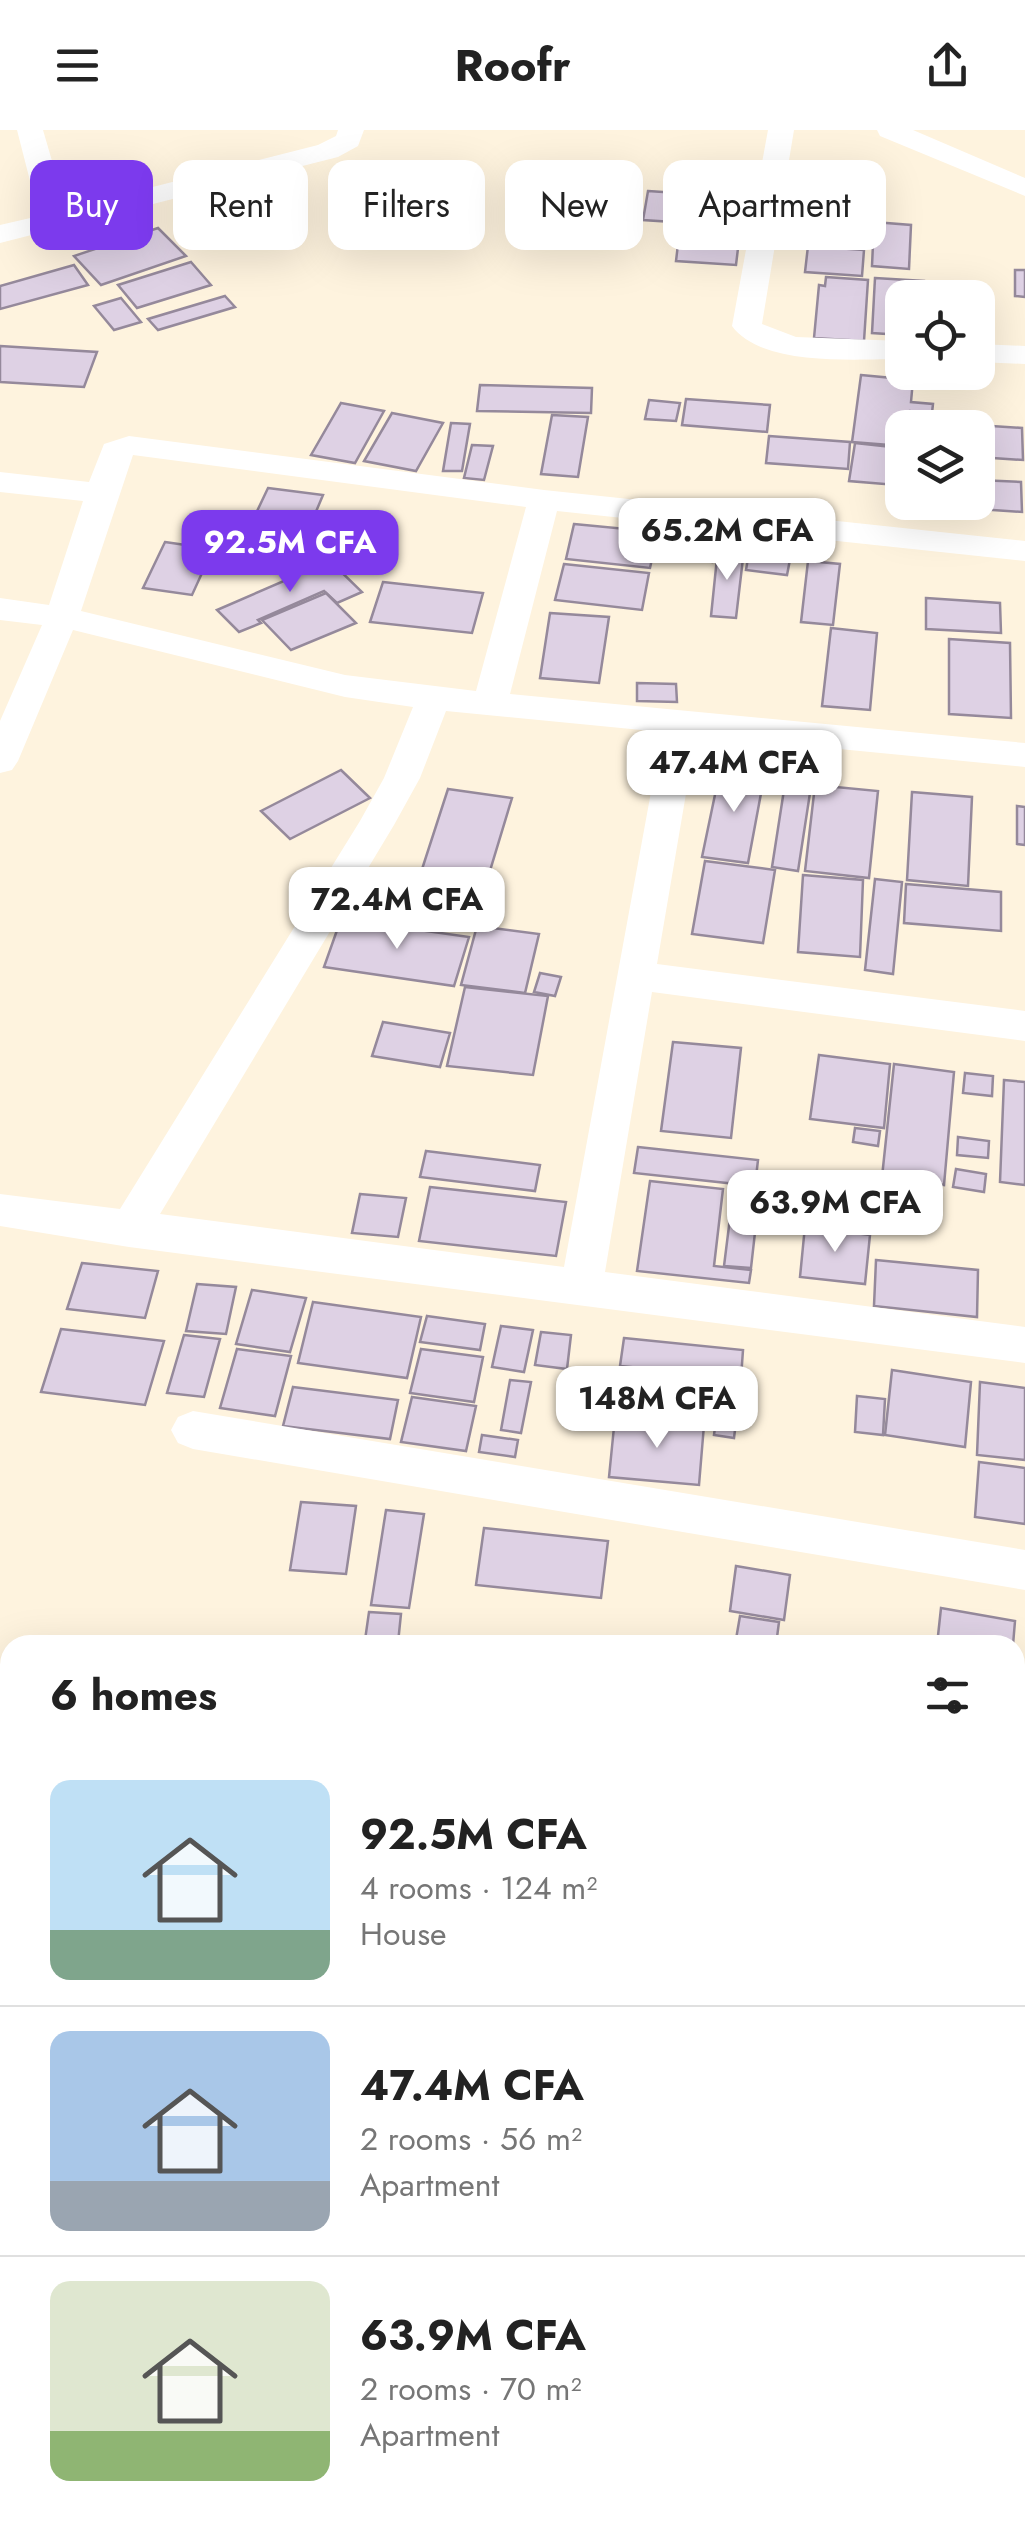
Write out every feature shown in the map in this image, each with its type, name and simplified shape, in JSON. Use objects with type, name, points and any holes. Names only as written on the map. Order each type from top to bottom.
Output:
[{"type":"street","points":[[30,130],[38,160]]},
{"type":"street","points":[[153,196],[328,151],[348,140],[350,130]]},
{"type":"street","points":[[781,130],[747,326],[753,334],[780,345],[885,349]]},
{"type":"street","points":[[890,130],[1025,188]]},
{"type":"street","points":[[0,234],[30,225]]},
{"type":"street","points":[[995,354],[1025,355]]},
{"type":"street","points":[[0,761],[62,618],[115,451],[129,445],[544,500],[1025,551]]},
{"type":"street","points":[[0,482],[102,493]]},
{"type":"street","points":[[490,702],[544,500]]},
{"type":"street","points":[[0,609],[62,618],[345,686],[1025,755]]},
{"type":"street","points":[[129,1230],[376,825],[402,778],[434,698]]},
{"type":"street","points":[[581,1288],[639,976],[681,720]]},
{"type":"street","points":[[639,976],[1025,1026]]},
{"type":"street","points":[[0,1210],[1025,1345]]},
{"type":"street","points":[[193,1430],[1025,1570]]},
{"type":"building","points":[[648,191],[663,192],[663,221],[643,220]]},
{"type":"building","points":[[886,223],[911,225],[909,269],[872,266],[873,250],[886,250]]},
{"type":"building","points":[[158,228],[173,243],[173,250],[186,256],[101,285],[74,256],[92,250],[153,250],[153,230]]},
{"type":"building","points":[[677,250],[738,250],[736,265],[676,261]]},
{"type":"building","points":[[808,250],[864,250],[862,276],[805,272]]},
{"type":"building","points":[[191,262],[211,285],[137,308],[118,285]]},
{"type":"building","points":[[74,265],[88,285],[0,309],[0,286]]},
{"type":"building","points":[[1015,270],[1025,270],[1025,297],[1015,296]]},
{"type":"building","points":[[826,277],[868,280],[864,341],[814,338],[819,285],[825,286]]},
{"type":"building","points":[[875,278],[908,280],[885,280],[885,334],[872,333]]},
{"type":"building","points":[[225,296],[235,307],[158,330],[148,319]]},
{"type":"building","points":[[121,298],[141,322],[114,330],[94,306]]},
{"type":"building","points":[[0,346],[97,352],[84,387],[0,382]]},
{"type":"building","points":[[861,375],[885,377],[885,390],[912,390],[911,402],[933,404],[932,410],[885,410],[885,445],[852,442]]},
{"type":"building","points":[[480,385],[592,388],[591,413],[477,411]]},
{"type":"building","points":[[686,399],[770,405],[767,432],[682,425]]},
{"type":"building","points":[[649,400],[680,403],[676,421],[645,419]]},
{"type":"building","points":[[341,403],[384,411],[355,463],[311,455]]},
{"type":"building","points":[[392,413],[443,423],[416,471],[364,461]]},
{"type":"building","points":[[552,415],[588,417],[578,477],[541,474]]},
{"type":"building","points":[[451,423],[470,424],[462,471],[443,471]]},
{"type":"building","points":[[995,426],[1022,428],[1023,460],[995,458]]},
{"type":"building","points":[[769,436],[850,442],[848,469],[766,463]]},
{"type":"building","points":[[855,443],[885,446],[885,484],[849,481]]},
{"type":"building","points":[[472,445],[493,446],[484,480],[464,478]]},
{"type":"building","points":[[995,481],[1021,482],[1022,512],[995,510]]},
{"type":"building","points":[[268,488],[323,495],[307,533],[250,526]]},
{"type":"building","points":[[574,524],[658,532],[650,568],[566,559]]},
{"type":"building","points":[[669,530],[715,534],[712,562],[665,558]]},
{"type":"building","points":[[751,540],[793,544],[787,575],[746,570]]},
{"type":"building","points":[[165,542],[213,549],[192,595],[143,588]]},
{"type":"building","points":[[718,548],[744,550],[736,618],[711,616]]},
{"type":"building","points":[[330,561],[362,592],[337,603],[324,591],[239,632],[217,610]]},
{"type":"building","points":[[808,561],[840,564],[833,625],[801,622]]},
{"type":"building","points":[[564,564],[649,573],[642,610],[555,600]]},
{"type":"building","points":[[383,582],[483,593],[472,633],[370,622]]},
{"type":"building","points":[[326,593],[356,623],[291,650],[262,620]]},
{"type":"building","points":[[926,598],[1000,603],[1001,633],[926,629]]},
{"type":"building","points":[[550,613],[609,617],[599,683],[540,678]]},
{"type":"building","points":[[831,628],[877,633],[870,710],[822,706]]},
{"type":"building","points":[[949,639],[1010,643],[1011,718],[949,714]]},
{"type":"building","points":[[637,683],[676,684],[677,702],[637,701]]},
{"type":"building","points":[[721,766],[765,772],[748,863],[702,857]]},
{"type":"building","points":[[341,770],[370,798],[290,839],[261,811]]},
{"type":"building","points":[[786,777],[812,780],[798,871],[772,867]]},
{"type":"building","points":[[815,785],[878,791],[869,878],[805,871]]},
{"type":"building","points":[[448,789],[512,798],[479,907],[413,897]]},
{"type":"building","points":[[912,792],[972,797],[968,886],[907,880]]},
{"type":"building","points":[[1017,806],[1025,807],[1025,845],[1017,844]]},
{"type":"building","points":[[705,861],[775,870],[763,943],[692,934]]},
{"type":"building","points":[[803,875],[863,880],[860,957],[798,952]]},
{"type":"building","points":[[875,879],[902,882],[893,974],[865,970]]},
{"type":"building","points":[[906,884],[1001,892],[1001,931],[904,923]]},
{"type":"building","points":[[341,919],[469,937],[454,986],[324,967]]},
{"type":"building","points":[[477,926],[539,934],[525,993],[461,985]]},
{"type":"building","points":[[540,973],[561,977],[555,996],[534,992]]},
{"type":"building","points":[[465,987],[548,996],[533,1075],[447,1066]]},
{"type":"building","points":[[383,1022],[450,1033],[440,1067],[372,1056]]},
{"type":"building","points":[[673,1042],[741,1048],[731,1138],[661,1131]]},
{"type":"building","points":[[819,1055],[890,1064],[884,1128],[810,1119]]},
{"type":"building","points":[[894,1064],[954,1072],[944,1185],[882,1177]]},
{"type":"building","points":[[965,1073],[993,1076],[992,1096],[963,1093]]},
{"type":"building","points":[[1004,1080],[1025,1082],[1025,1185],[1000,1182]]},
{"type":"building","points":[[855,1128],[880,1131],[878,1146],[853,1142]]},
{"type":"building","points":[[958,1137],[989,1141],[988,1158],[957,1155]]},
{"type":"building","points":[[638,1147],[758,1160],[755,1186],[634,1173]]},
{"type":"building","points":[[426,1151],[540,1165],[535,1191],[420,1177]]},
{"type":"building","points":[[956,1169],[986,1174],[984,1192],[953,1187]]},
{"type":"building","points":[[650,1181],[723,1189],[714,1266],[751,1270],[749,1283],[637,1271]]},
{"type":"building","points":[[430,1187],[566,1202],[556,1256],[419,1241]]},
{"type":"building","points":[[360,1194],[406,1198],[398,1237],[352,1233]]},
{"type":"building","points":[[733,1194],[759,1197],[751,1268],[724,1266]]},
{"type":"building","points":[[805,1226],[870,1235],[865,1284],[800,1277]]},
{"type":"building","points":[[876,1260],[978,1270],[977,1317],[874,1306]]},
{"type":"building","points":[[82,1263],[158,1271],[145,1318],[67,1309]]},
{"type":"building","points":[[197,1284],[236,1287],[226,1334],[186,1331]]},
{"type":"building","points":[[252,1290],[306,1298],[290,1352],[236,1344]]},
{"type":"building","points":[[313,1302],[421,1317],[407,1378],[298,1363]]},
{"type":"building","points":[[427,1316],[485,1324],[480,1350],[420,1342]]},
{"type":"building","points":[[501,1326],[533,1330],[524,1372],[492,1367]]},
{"type":"building","points":[[61,1329],[164,1341],[145,1405],[41,1392]]},
{"type":"building","points":[[541,1332],[571,1335],[567,1369],[535,1365]]},
{"type":"building","points":[[184,1335],[220,1339],[204,1397],[167,1393]]},
{"type":"building","points":[[624,1338],[743,1350],[741,1378],[620,1366]]},
{"type":"building","points":[[237,1349],[291,1356],[275,1416],[220,1408]]},
{"type":"building","points":[[421,1349],[483,1357],[474,1402],[410,1393]]},
{"type":"building","points":[[892,1370],[971,1382],[965,1447],[885,1435]]},
{"type":"building","points":[[510,1380],[531,1382],[521,1433],[501,1430]]},
{"type":"building","points":[[721,1380],[741,1382],[734,1438],[714,1435]]},
{"type":"building","points":[[980,1382],[1025,1388],[1025,1460],[977,1455]]},
{"type":"building","points":[[293,1387],[398,1400],[390,1439],[283,1426]]},
{"type":"building","points":[[857,1396],[885,1399],[883,1435],[855,1432]]},
{"type":"building","points":[[412,1397],[476,1406],[466,1451],[401,1442]]},
{"type":"building","points":[[615,1417],[704,1425],[699,1485],[609,1477]]},
{"type":"building","points":[[482,1435],[518,1440],[515,1457],[479,1452]]},
{"type":"building","points":[[979,1462],[1025,1468],[1025,1524],[975,1517]]},
{"type":"building","points":[[301,1502],[356,1506],[346,1574],[290,1570]]},
{"type":"building","points":[[386,1510],[424,1514],[409,1608],[371,1605]]},
{"type":"building","points":[[484,1528],[608,1541],[601,1598],[476,1585]]},
{"type":"building","points":[[736,1566],[790,1575],[784,1620],[730,1611]]},
{"type":"building","points":[[941,1608],[1015,1621],[1014,1635],[938,1635]]},
{"type":"building","points":[[369,1612],[401,1614],[399,1635],[366,1635]]},
{"type":"building","points":[[740,1616],[779,1622],[777,1635],[737,1635]]}]
